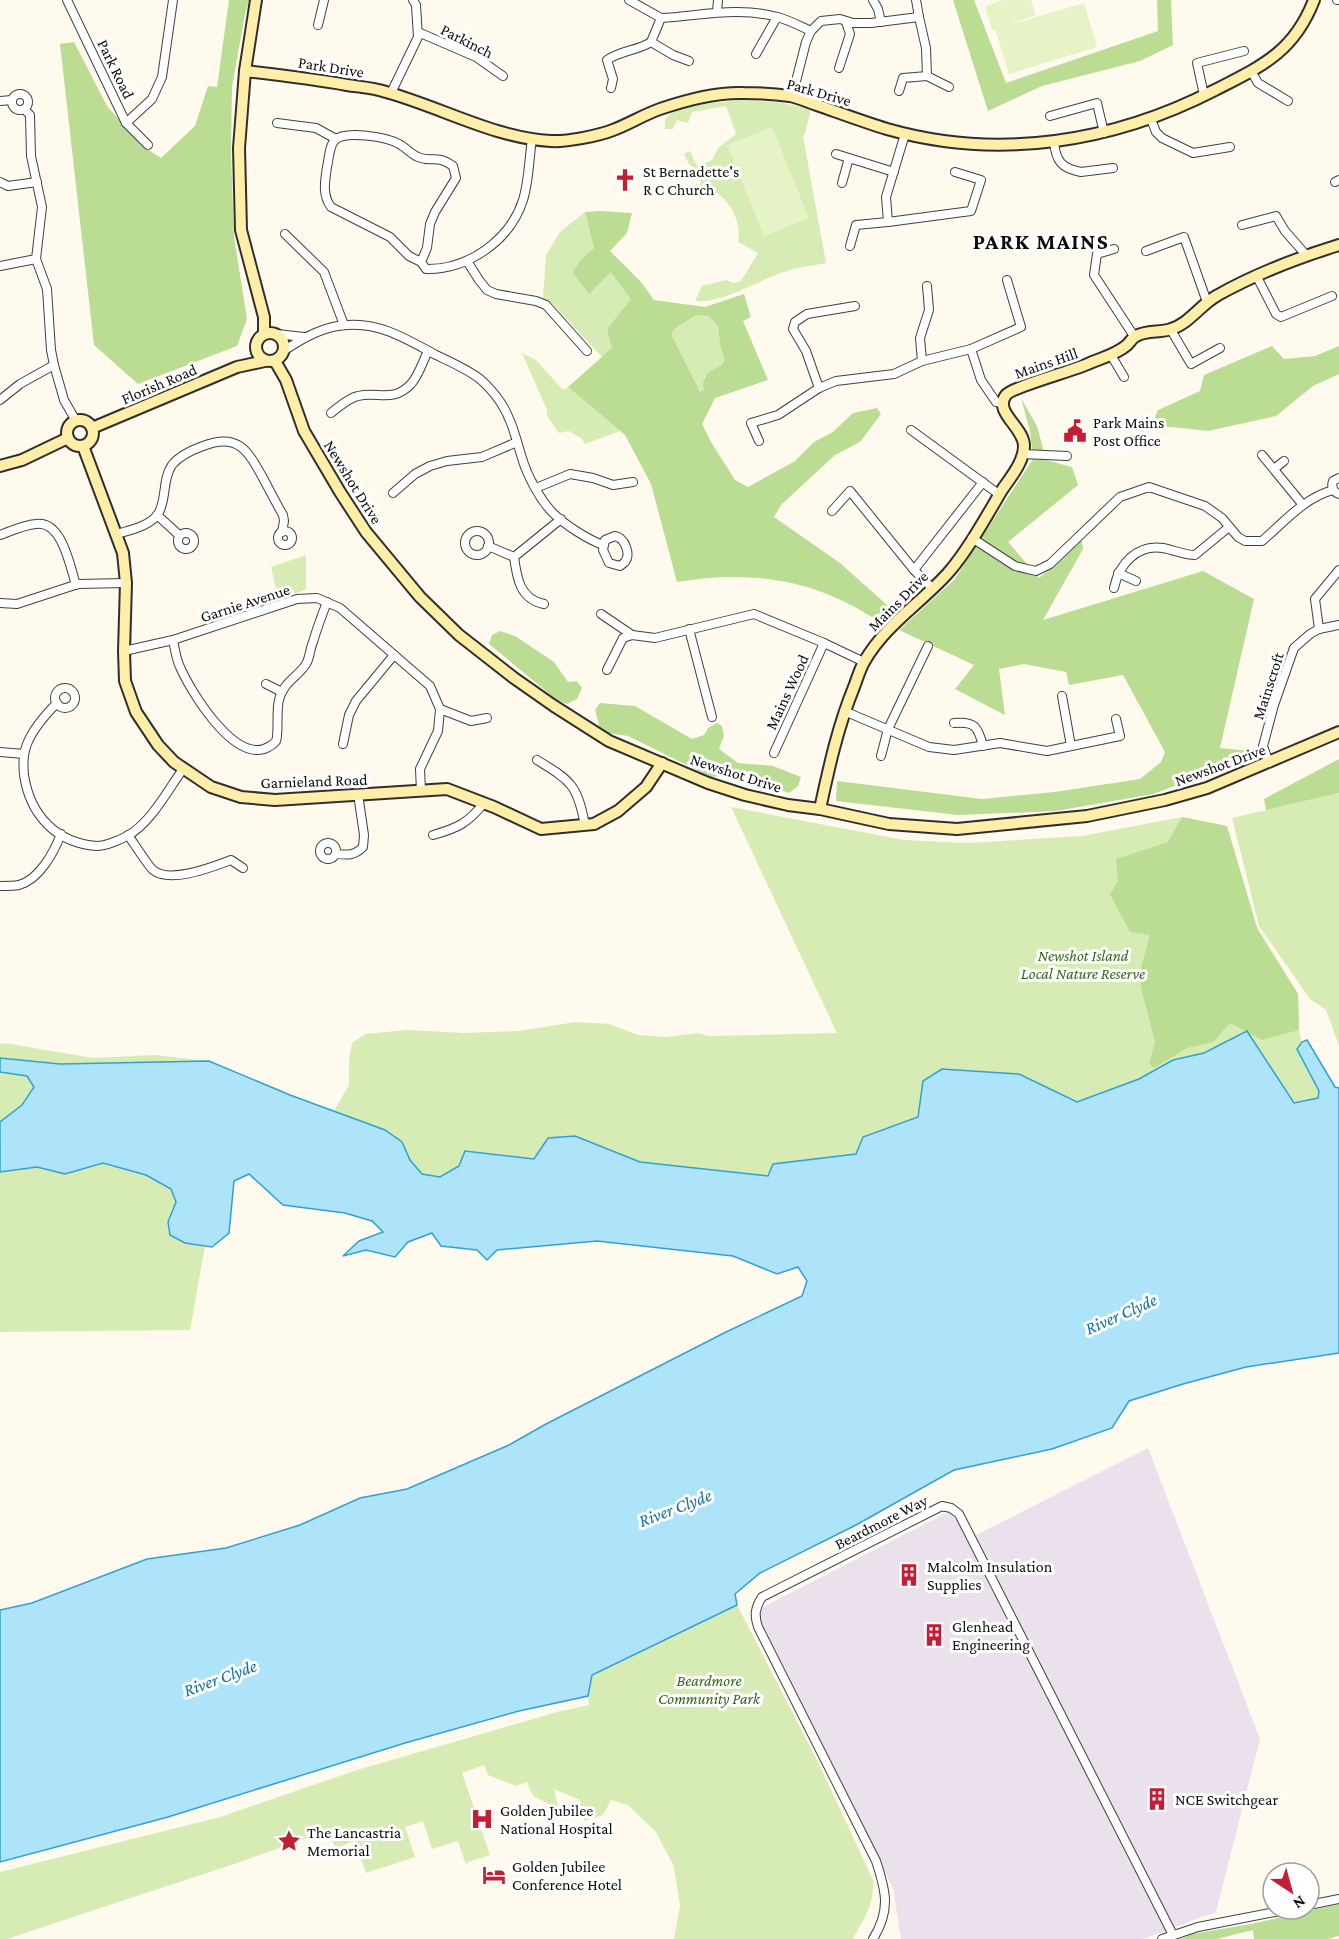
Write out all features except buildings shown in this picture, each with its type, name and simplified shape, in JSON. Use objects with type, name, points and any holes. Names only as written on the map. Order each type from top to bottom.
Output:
[{"type":"street","name":"Park Road","points":[[67,0],[126,123],[148,145]]},
{"type":"street","points":[[126,123],[152,99],[162,77],[173,0]]},
{"type":"street","points":[[256,0],[244,71],[239,148],[241,230],[264,317],[272,334],[285,344],[284,351]]},
{"type":"street","points":[[318,26],[324,0]]},
{"type":"street","name":"Parkinch","points":[[391,93],[418,36],[416,5],[413,0]]},
{"type":"street","points":[[629,0],[661,18],[717,12],[752,12],[777,17],[811,31]]},
{"type":"street","points":[[717,12],[718,0]]},
{"type":"street","points":[[873,0],[881,22]]},
{"type":"street","points":[[916,0],[926,48],[927,76]]},
{"type":"street","name":"Park Drive","points":[[244,71],[294,76],[391,93],[494,129],[532,139],[554,141],[610,132],[658,109],[698,98],[742,93],[792,97],[905,134],[981,144],[1054,142],[1104,133],[1151,119],[1251,71],[1270,60],[1287,46],[1298,33],[1314,0]]},
{"type":"street","points":[[756,54],[777,17]]},
{"type":"street","points":[[792,97],[806,42],[811,31],[821,21],[840,19],[846,22],[881,22],[919,17]]},
{"type":"street","points":[[611,88],[613,79],[607,60],[617,52],[633,51],[651,42],[661,18]]},
{"type":"street","points":[[839,68],[850,34],[846,22]]},
{"type":"street","name":"Parkinch","points":[[418,32],[476,57],[503,76]]},
{"type":"street","points":[[651,42],[689,61]]},
{"type":"street","points":[[1204,95],[1197,63],[1244,51]]},
{"type":"street","points":[[1251,71],[1258,83],[1288,101]]},
{"type":"street","points":[[899,91],[903,78],[927,76],[949,87]]},
{"type":"street","points":[[16,94],[26,96],[28,101],[24,109],[14,108],[12,100],[16,94]]},
{"type":"street","points":[[0,101],[12,100]]},
{"type":"street","points":[[1050,116],[1097,103],[1104,133]]},
{"type":"street","points":[[24,109],[30,115],[31,156],[42,207],[36,259],[47,289],[54,365],[64,400],[76,421]]},
{"type":"street","points":[[1151,119],[1156,132],[1162,138],[1193,153],[1230,147]]},
{"type":"street","points":[[277,123],[316,128],[336,139]]},
{"type":"street","points":[[888,222],[886,197],[905,134]]},
{"type":"street","points":[[421,262],[427,248],[430,224],[435,212],[456,178],[453,166],[443,159],[420,158],[399,144],[388,140],[346,135],[336,139],[331,147],[325,182],[326,200],[331,207],[390,237],[409,256],[421,262],[426,269],[440,269],[467,261],[493,243],[511,225],[522,201],[532,139]]},
{"type":"street","points":[[1054,142],[1056,158],[1059,162],[1076,171],[1113,168]]},
{"type":"street","points":[[836,154],[894,172]]},
{"type":"street","points":[[842,183],[849,158]]},
{"type":"street","points":[[850,246],[856,225],[971,211],[981,180],[955,172]]},
{"type":"street","points":[[0,182],[8,186],[37,182]]},
{"type":"street","points":[[1242,225],[1276,216],[1285,231],[1306,255]]},
{"type":"street","points":[[285,234],[324,272],[344,325]]},
{"type":"street","points":[[1146,251],[1184,237],[1207,302]]},
{"type":"street","name":"Mains Hill","points":[[1003,406],[1005,396],[1010,392],[1111,355],[1127,345],[1134,336],[1146,332],[1171,330],[1182,324],[1207,302],[1256,275],[1306,255],[1339,245]]},
{"type":"street","points":[[1114,249],[1097,254],[1094,275],[1134,336]]},
{"type":"street","points":[[0,266],[36,259]]},
{"type":"street","points":[[467,261],[487,290],[546,305],[587,351]]},
{"type":"street","points":[[1256,275],[1276,314],[1281,317],[1332,296]]},
{"type":"street","points":[[759,441],[751,423],[778,415],[819,388],[836,381],[894,375],[922,361],[971,349],[1021,327],[1007,280]]},
{"type":"street","points":[[922,361],[920,338],[929,310],[927,286]]},
{"type":"street","points":[[819,388],[806,351],[793,328],[795,322],[807,314],[855,306]]},
{"type":"street","points":[[304,337],[272,334],[257,342],[266,358],[278,359],[284,351],[304,337],[331,327],[365,325],[383,329],[465,369],[488,386],[506,412],[526,471],[553,513],[590,540],[603,545]]},
{"type":"street","points":[[1171,330],[1191,364],[1220,348]]},
{"type":"street","points":[[971,349],[981,380],[1022,434],[1023,454],[1067,456]]},
{"type":"street","name":"Newshot Drive","points":[[284,351],[286,380],[304,431],[366,532],[420,597],[459,635],[546,700],[609,741],[708,783],[788,806],[820,809],[889,824],[957,828],[1058,820],[1116,811],[1208,788],[1339,732]]},
{"type":"street","points":[[331,413],[357,396],[388,396],[401,392],[414,380],[428,351]]},
{"type":"street","points":[[1111,355],[1124,377]]},
{"type":"street","name":"Newshot Drive","points":[[266,358],[286,380]]},
{"type":"street","name":"Florish Road","points":[[92,428],[237,367],[266,358]]},
{"type":"street","points":[[0,400],[20,384],[54,365]]},
{"type":"street","points":[[76,421],[87,422],[92,428],[92,439],[83,446],[72,444],[68,438],[69,426],[76,421]]},
{"type":"street","points":[[911,430],[1000,495]]},
{"type":"street","points":[[0,466],[68,438]]},
{"type":"street","points":[[117,534],[147,523],[157,515],[167,475],[172,466],[190,451],[214,441],[234,443],[250,454],[283,515],[282,532]]},
{"type":"street","points":[[393,494],[415,474],[430,466],[447,461],[482,457],[517,442]]},
{"type":"street","name":"Garnieland Road","points":[[83,446],[123,553],[126,583],[125,681],[136,712],[158,746],[183,769],[212,787],[242,797],[275,800],[447,789],[541,829],[594,824],[618,811],[646,787],[662,763]]},
{"type":"street","name":"Mains Drive","points":[[820,809],[844,711],[864,662],[885,632],[948,573],[1000,495],[1023,454]]},
{"type":"street","points":[[1262,455],[1303,505]]},
{"type":"street","points":[[1274,469],[1284,461]]},
{"type":"street","points":[[536,488],[570,474],[593,478],[613,485],[633,482]]},
{"type":"street","points":[[972,538],[1015,566],[1036,572],[1050,564],[1120,497],[1149,487],[1205,506],[1222,518],[1238,537],[1245,541],[1262,541],[1318,495],[1336,492],[1333,482],[1339,478]]},
{"type":"street","points":[[914,570],[983,482]]},
{"type":"street","points":[[832,511],[850,491],[914,570],[932,588]]},
{"type":"street","points":[[157,515],[179,535]]},
{"type":"street","points":[[514,557],[561,519]]},
{"type":"street","points":[[0,535],[38,523],[52,528],[60,538],[76,585]]},
{"type":"street","points":[[1114,588],[1118,573],[1132,556],[1150,548],[1163,548],[1186,555],[1195,555],[1229,527]]},
{"type":"street","points":[[488,546],[514,557]]},
{"type":"street","points":[[514,557],[517,576],[524,591],[532,602],[544,604]]},
{"type":"street","points":[[1319,630],[1315,599],[1339,570]]},
{"type":"street","points":[[1118,573],[1136,581]]},
{"type":"street","points":[[0,603],[17,604],[76,585],[126,583]]},
{"type":"street","name":"Garnie Avenue","points":[[124,651],[173,640],[297,599],[317,598],[340,608],[430,686],[440,709]]},
{"type":"street","points":[[173,640],[178,665],[207,713],[234,740],[258,751],[270,747],[276,741],[279,698],[288,681],[306,664],[327,602]]},
{"type":"street","points":[[601,614],[632,634]]},
{"type":"street","name":"Mains Wood","points":[[632,634],[655,638],[754,614],[864,662]]},
{"type":"street","name":"Mainscroft","points":[[1269,763],[1263,746],[1274,705],[1294,648],[1303,638],[1319,630],[1339,625]]},
{"type":"street","points":[[689,629],[712,717]]},
{"type":"street","points":[[607,670],[623,638],[632,634]]},
{"type":"street","name":"Mains Wood","points":[[774,753],[824,643]]},
{"type":"street","points":[[881,756],[888,729],[928,646]]},
{"type":"street","points":[[343,744],[356,701],[394,655]]},
{"type":"street","points":[[266,684],[282,692]]},
{"type":"street","points":[[1062,696],[1071,746]]},
{"type":"street","points":[[57,703],[44,716],[27,744],[22,764],[26,787],[36,813],[51,829],[73,840],[99,846],[128,835],[147,819],[183,769]]},
{"type":"street","points":[[421,791],[420,769],[438,732],[440,709],[471,721],[487,718]]},
{"type":"street","points":[[844,711],[928,747],[954,750],[1000,743],[1047,751],[1120,736],[1116,719]]},
{"type":"street","points":[[954,723],[973,724],[980,732],[983,746]]},
{"type":"street","points":[[0,752],[24,754]]},
{"type":"street","points":[[537,760],[567,779],[581,802],[585,825]]},
{"type":"street","points":[[336,854],[349,856],[363,847],[358,794]]},
{"type":"street","points":[[433,835],[455,829],[472,818],[484,803]]},
{"type":"street","points":[[0,886],[20,885],[34,876],[46,863],[61,834]]},
{"type":"street","points":[[128,835],[152,870],[166,876],[201,871],[231,860],[243,868]]},
{"type":"street","name":"Beardmore Way","points":[[873,1939],[884,1914],[886,1896],[876,1860],[758,1627],[755,1612],[762,1597],[942,1506],[951,1508],[959,1514],[1173,1935]]},
{"type":"street","points":[[1321,1903],[1339,1899]]},
{"type":"street","points":[[1162,1939],[1198,1927],[1261,1915]]},
{"type":"shaded area","points":[[1148,1448],[1260,1739],[1216,1912],[1143,1939],[901,1939],[893,1888],[753,1612],[948,1512],[976,1535]]},
{"type":"green space","points":[[229,0],[249,0],[232,87],[231,153],[234,237],[247,319],[237,346],[138,384],[94,345],[60,44],[74,42],[107,106],[141,145],[161,158],[195,126],[208,86],[217,87]]},
{"type":"green space","points":[[953,0],[974,0],[1006,83],[1158,31],[1157,0],[1171,0],[1173,45],[1140,61],[1042,86],[988,111]]},
{"type":"green space","points":[[1003,0],[1031,0],[1036,15],[1006,26],[1084,3],[1097,47],[1009,74],[985,6]]},
{"type":"green space","points":[[738,100],[778,102],[811,109],[803,136],[826,263],[789,270],[717,299],[695,301],[702,286],[726,280],[733,283],[741,281],[758,253],[738,242],[738,224],[730,206],[717,193],[700,185],[701,174],[689,164],[684,154],[690,151],[697,166],[712,160],[718,148],[736,134],[726,106],[692,112],[688,123],[677,120],[673,129],[665,129],[665,121],[668,116],[681,110]]},
{"type":"green space","points":[[772,127],[809,218],[764,236],[727,145]]},
{"type":"green space","points":[[585,212],[594,248],[580,260],[611,271],[632,299],[607,329],[613,348],[602,357],[553,304],[543,299],[546,255],[560,232]]},
{"type":"green space","points":[[585,212],[632,213],[627,233],[610,251],[641,282],[654,300],[705,307],[744,294],[751,317],[743,321],[768,380],[715,398],[702,424],[735,480],[748,487],[795,461],[814,442],[833,432],[853,413],[877,408],[881,414],[860,442],[835,455],[781,505],[774,517],[840,563],[896,613],[882,624],[834,597],[784,582],[732,577],[677,582],[651,484],[625,435],[568,387],[612,348],[607,329],[631,299],[611,272],[589,294],[573,273],[580,260],[594,248]],"holes":[[[696,315],[708,316],[718,328],[724,361],[705,377],[704,390],[700,392],[672,336],[673,330]]]},
{"type":"green space","points":[[696,315],[708,316],[717,326],[724,358],[723,364],[704,377],[704,390],[700,392],[672,336],[673,330]]},
{"type":"green space","points":[[1272,346],[1284,359],[1315,356],[1339,346],[1339,374],[1313,386],[1276,416],[1208,431],[1151,427],[1158,410],[1200,391],[1204,375]]},
{"type":"green space","points":[[522,353],[536,360],[563,390],[568,387],[620,431],[585,444],[582,439],[569,431],[559,433],[547,416],[547,410]]},
{"type":"green space","points":[[1021,398],[1037,426],[1046,460],[1072,467],[1078,485],[1008,542],[1039,578],[1082,540],[1083,549],[1043,620],[1203,571],[1254,599],[1220,748],[1252,751],[1253,757],[1153,794],[1056,811],[958,815],[836,801],[837,781],[982,799],[1054,792],[1140,779],[1161,762],[1165,752],[1123,675],[1069,685],[1066,672],[1024,664],[999,669],[1005,715],[955,689],[974,665],[899,630],[954,580],[1033,459],[1030,431]]},
{"type":"green space","points":[[306,555],[306,589],[295,594],[293,589],[277,593],[271,567]]},
{"type":"green space","points":[[500,631],[515,636],[554,662],[568,682],[577,681],[582,688],[577,699],[567,704],[557,700],[489,644],[492,635]]},
{"type":"green space","points":[[600,703],[635,706],[692,739],[704,735],[708,728],[717,723],[722,726],[724,736],[719,749],[738,763],[773,766],[801,777],[798,786],[789,793],[731,775],[711,777],[628,736],[601,732],[595,710]]},
{"type":"green space","points":[[1339,759],[1339,793],[1266,810],[1264,799]]},
{"type":"green space","points":[[1339,793],[1339,1046],[1326,1010],[1310,999],[1259,926],[1232,818]]},
{"type":"green space","name":"Newshot Island Local Nature Reserve","points":[[731,807],[904,840],[968,843],[1082,836],[1182,817],[1227,826],[1257,928],[1298,994],[1299,1030],[1302,1042],[1298,1050],[1319,1091],[1318,1099],[1294,1103],[1247,1031],[1204,1053],[1173,1060],[1139,1079],[1077,1102],[1019,1074],[942,1069],[923,1082],[918,1117],[863,1137],[856,1154],[774,1164],[769,1176],[640,1162],[575,1136],[535,1159],[466,1151],[459,1166],[440,1177],[422,1174],[410,1160],[402,1142],[385,1130],[334,1111],[349,1085],[352,1043],[366,1034],[407,1030],[464,1033],[519,1031],[576,1022],[609,1024],[638,1035],[666,1037],[698,1033],[709,1036],[837,1033]]},
{"type":"green space","points":[[1182,817],[1227,826],[1257,928],[1298,994],[1299,1030],[1262,1040],[1230,1023],[1213,1042],[1187,1048],[1154,1068],[1149,1064],[1155,1042],[1141,988],[1140,971],[1150,935],[1130,932],[1110,894],[1118,881],[1116,859],[1168,842]]},
{"type":"green space","points":[[0,1044],[93,1058],[154,1055],[209,1061],[60,1064],[0,1058]]},
{"type":"green space","points":[[0,1072],[27,1076],[34,1087],[22,1105],[0,1122]]},
{"type":"green space","points":[[103,1163],[146,1175],[171,1189],[176,1202],[168,1222],[185,1243],[205,1246],[190,1330],[0,1332],[0,1172],[37,1167],[65,1174]]},
{"type":"green space","name":"Beardmore Community Park","points":[[737,1605],[819,1764],[873,1880],[870,1903],[853,1939],[674,1939],[680,1906],[674,1867],[656,1832],[628,1805],[611,1800],[603,1815],[584,1821],[580,1800],[554,1789],[559,1809],[533,1796],[527,1782],[516,1786],[488,1775],[484,1765],[462,1773],[490,1855],[468,1862],[466,1865],[458,1841],[432,1849],[423,1821],[405,1827],[415,1857],[366,1873],[355,1841],[336,1848],[327,1831],[7,1939],[0,1939],[0,1872],[220,1817],[357,1770],[557,1712],[589,1705],[588,1696],[592,1675]]},
{"type":"green space","points":[[1339,1904],[1339,1936],[1328,1939],[1254,1939],[1253,1930],[1217,1939],[1180,1939],[1192,1934],[1264,1921],[1321,1921],[1321,1908]]},
{"type":"water","name":"River Clyde","points":[[1247,1031],[1294,1103],[1318,1098],[1319,1091],[1297,1049],[1302,1042],[1307,1040],[1335,1087],[1339,1088],[1339,1353],[1246,1367],[1183,1384],[1129,1401],[1112,1428],[1052,1449],[954,1470],[856,1525],[760,1573],[735,1594],[737,1605],[592,1675],[588,1696],[519,1711],[405,1743],[168,1817],[0,1862],[0,1610],[32,1603],[147,1559],[226,1548],[300,1525],[360,1498],[407,1489],[509,1445],[726,1332],[802,1296],[807,1281],[798,1267],[777,1274],[733,1256],[597,1241],[497,1250],[487,1260],[477,1250],[441,1246],[432,1233],[408,1242],[395,1257],[366,1250],[343,1256],[359,1241],[383,1232],[372,1221],[345,1213],[283,1205],[249,1174],[234,1181],[229,1233],[212,1247],[185,1243],[170,1235],[168,1222],[176,1202],[171,1189],[146,1175],[103,1163],[65,1174],[37,1167],[0,1172],[0,1122],[22,1105],[34,1087],[27,1076],[0,1072],[0,1058],[60,1064],[209,1061],[290,1095],[385,1130],[402,1142],[410,1160],[422,1174],[440,1177],[459,1166],[465,1151],[534,1159],[548,1138],[575,1136],[640,1162],[768,1176],[773,1164],[856,1154],[863,1137],[918,1117],[923,1081],[942,1069],[1019,1074],[1077,1102],[1139,1079],[1173,1060],[1204,1053]]},
{"type":"place","name":"St Bernadette's R C Church","points":[[625,180]]},
{"type":"place","name":"Park Mains Post Office","points":[[1075,431]]},
{"type":"place","name":"Malcolm Insulation Supplies","points":[[909,1575]]},
{"type":"place","name":"Glenhead Engineering","points":[[934,1635]]},
{"type":"place","name":"NCE Switchgear","points":[[1157,1799]]},
{"type":"place","name":"Golden Jubilee National Hospital","points":[[482,1819]]},
{"type":"place","name":"The Lancastria Memorial","points":[[289,1841]]},
{"type":"place","name":"Golden Jubilee Conference Hotel","points":[[494,1875]]},
{"type":"district","name":"PARK MAINS","points":[[1041,241]]}]
